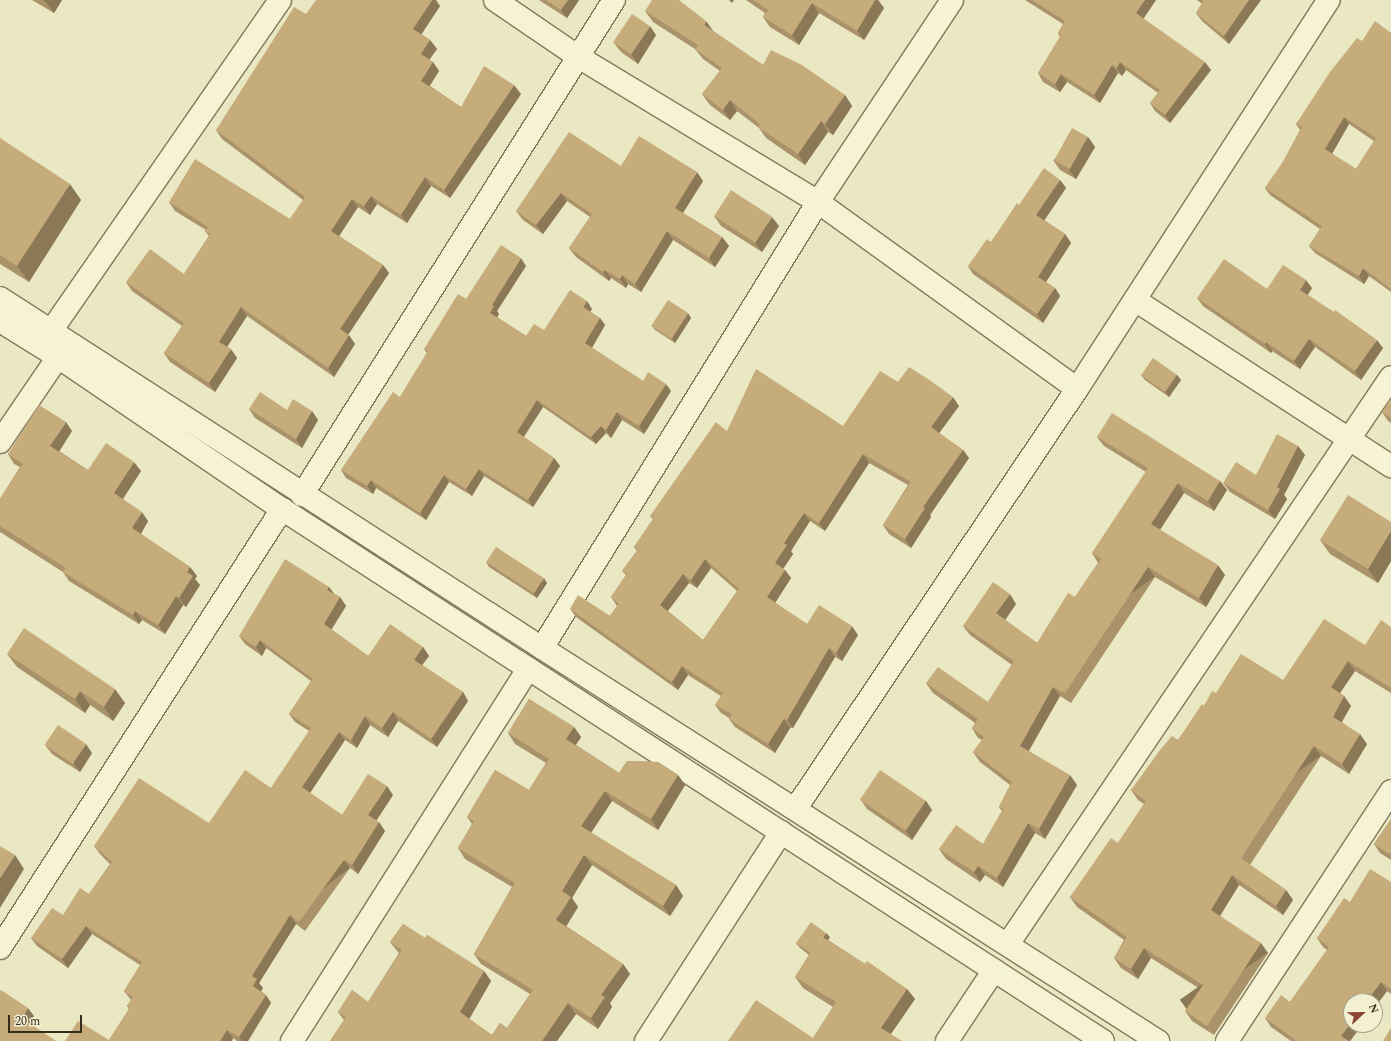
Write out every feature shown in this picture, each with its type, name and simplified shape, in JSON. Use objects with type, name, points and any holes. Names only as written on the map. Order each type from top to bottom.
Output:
[{"type":"street","points":[[51,331],[280,0]]},
{"type":"street","points":[[495,0],[577,56],[818,202],[1077,389]]},
{"type":"street","points":[[302,495],[577,56],[614,0]]},
{"type":"street","points":[[542,648],[818,202],[952,0]]},
{"type":"street","points":[[796,808],[1077,389],[1329,0]]},
{"type":"street","points":[[0,298],[302,495],[796,808],[1158,1041]]},
{"type":"street","points":[[1135,300],[1391,466]]},
{"type":"street","points":[[0,321],[58,357],[282,509],[1103,1041]]},
{"type":"street","points":[[0,442],[58,357]]},
{"type":"street","points":[[1008,944],[1391,377]]},
{"type":"street","points":[[0,948],[282,509]]},
{"type":"street","points":[[292,1041],[528,669]]},
{"type":"street","points":[[1227,1041],[1391,791]]},
{"type":"street","points":[[646,1041],[781,832]]},
{"type":"street","points":[[947,1041],[994,970]]},
{"type":"building","points":[[316,0],[432,0],[413,29],[430,40],[421,54],[433,62],[421,81],[461,107],[484,66],[514,85],[444,190],[425,177],[401,215],[371,196],[364,206],[352,199],[331,231],[383,265],[340,329],[349,335],[328,368],[241,307],[219,342],[231,349],[209,383],[164,353],[184,323],[126,282],[150,249],[184,274],[210,234],[205,231],[208,227],[169,202],[195,159],[290,219],[305,197],[216,130],[294,7],[306,14]]},
{"type":"building","points":[[546,0],[568,0],[561,10]]},
{"type":"building","points":[[652,0],[679,0],[706,21],[704,25],[763,65],[771,50],[802,65],[845,95],[825,124],[821,121],[798,154],[758,127],[760,124],[730,100],[723,110],[702,94],[722,68],[695,49],[698,45],[645,11]]},
{"type":"building","points":[[753,0],[875,0],[857,31],[812,3],[792,35],[763,17],[768,10]]},
{"type":"building","points":[[1032,0],[1145,0],[1136,13],[1205,62],[1165,115],[1150,103],[1160,90],[1120,62],[1117,68],[1112,65],[1094,95],[1061,74],[1055,84],[1038,73],[1061,35],[1058,33],[1065,21]]},
{"type":"building","points":[[1202,0],[1249,0],[1224,36],[1196,13],[1203,1]]},
{"type":"building","points":[[632,14],[650,26],[631,54],[613,42]]},
{"type":"building","points":[[1375,21],[1391,33],[1391,289],[1363,268],[1359,276],[1309,246],[1322,226],[1265,188],[1283,162],[1302,127],[1296,124],[1330,72],[1357,38],[1362,41]],"holes":[[[1344,117],[1376,138],[1356,169],[1325,149]]]},
{"type":"building","points":[[1072,128],[1088,137],[1070,169],[1054,160]]},
{"type":"building","points":[[569,132],[621,166],[639,136],[697,172],[675,208],[722,237],[709,258],[667,231],[635,284],[622,275],[620,279],[605,270],[603,272],[569,248],[592,214],[561,193],[536,225],[516,211]]},
{"type":"building","points":[[0,138],[70,184],[17,266],[0,255]]},
{"type":"building","points":[[1044,168],[1060,180],[1036,215],[1065,234],[1038,277],[1055,288],[1037,314],[968,266],[987,239],[991,242],[1017,203],[1019,205]]},
{"type":"building","points":[[731,190],[772,217],[755,243],[714,216]]},
{"type":"building","points":[[501,245],[521,258],[492,305],[494,306],[490,313],[526,336],[534,324],[544,330],[570,290],[587,301],[583,307],[600,318],[585,343],[643,381],[648,372],[666,384],[639,426],[617,412],[606,430],[601,426],[591,437],[537,400],[517,432],[554,458],[528,500],[479,469],[466,489],[444,475],[420,513],[371,480],[367,486],[341,470],[393,392],[400,397],[428,351],[424,349],[458,294],[466,299]]},
{"type":"building","points":[[1224,259],[1267,289],[1283,265],[1306,280],[1300,290],[1334,312],[1335,310],[1377,340],[1355,371],[1309,339],[1294,361],[1266,342],[1265,344],[1197,298]]},
{"type":"building","points":[[668,300],[688,313],[671,339],[651,326]]},
{"type":"building","points":[[1153,358],[1177,375],[1165,392],[1141,375]]},
{"type":"building","points":[[909,367],[953,397],[931,427],[963,450],[923,507],[925,508],[905,539],[883,525],[911,482],[863,454],[819,523],[804,513],[784,543],[787,545],[775,563],[785,570],[767,597],[807,624],[819,605],[852,626],[836,653],[829,648],[787,720],[784,719],[768,744],[729,719],[732,714],[715,705],[723,693],[682,666],[672,682],[570,609],[578,595],[610,616],[619,604],[611,597],[627,574],[622,571],[638,549],[634,547],[654,518],[650,516],[716,422],[727,431],[756,369],[843,426],[880,371],[898,382]],"holes":[[[705,559],[739,589],[703,640],[660,605],[683,574],[691,580]]]},
{"type":"building","points":[[260,392],[287,410],[293,399],[312,411],[296,439],[249,409]]},
{"type":"building","points":[[1391,398],[1391,418],[1382,412]]},
{"type":"building","points":[[39,405],[66,422],[50,446],[88,470],[106,443],[134,462],[114,493],[142,512],[132,528],[190,567],[187,572],[193,576],[179,598],[176,596],[158,625],[135,611],[133,615],[63,572],[66,568],[0,526],[0,499],[23,464],[8,454]]},
{"type":"building","points":[[1112,413],[1220,481],[1208,501],[1178,483],[1151,524],[1218,565],[1199,598],[1148,567],[1065,693],[1053,687],[1020,746],[1070,775],[1039,829],[1028,823],[997,878],[978,866],[974,872],[939,849],[956,825],[983,844],[1003,809],[999,807],[1012,782],[973,752],[984,737],[972,728],[978,719],[926,683],[938,667],[988,702],[1014,661],[963,626],[993,582],[1010,594],[996,613],[1037,643],[1068,593],[1075,597],[1101,559],[1092,553],[1148,468],[1097,437]]},
{"type":"building","points":[[1277,434],[1298,446],[1277,487],[1280,489],[1268,510],[1223,483],[1236,462],[1256,475]]},
{"type":"building","points":[[1348,495],[1391,522],[1391,531],[1368,569],[1320,540]]},
{"type":"building","points":[[496,547],[544,578],[534,593],[486,562]]},
{"type":"building","points":[[285,559],[329,587],[327,590],[340,597],[324,624],[368,656],[390,624],[423,647],[414,660],[463,692],[431,739],[393,712],[382,728],[365,716],[351,740],[339,732],[302,787],[342,815],[368,774],[387,786],[368,815],[379,822],[352,865],[344,860],[299,922],[290,915],[252,976],[257,979],[253,986],[266,995],[239,1037],[227,1030],[220,1041],[65,1041],[78,1021],[109,1040],[130,1008],[127,1006],[133,997],[124,991],[142,962],[86,926],[62,959],[31,938],[52,908],[63,915],[80,888],[89,894],[112,862],[94,846],[139,778],[209,823],[245,770],[271,788],[311,728],[289,714],[313,679],[260,640],[256,647],[239,636]]},
{"type":"building","points":[[1324,619],[1365,645],[1381,620],[1391,627],[1391,688],[1348,661],[1331,687],[1344,696],[1333,717],[1360,734],[1342,764],[1314,746],[1241,858],[1286,890],[1276,906],[1232,875],[1211,910],[1261,943],[1207,1026],[1185,1011],[1203,985],[1144,948],[1131,969],[1114,958],[1127,937],[1070,897],[1111,838],[1118,843],[1146,801],[1131,790],[1172,736],[1178,740],[1202,704],[1204,706],[1212,691],[1216,693],[1241,654],[1283,680]]},
{"type":"building","points":[[24,628],[115,689],[104,707],[80,691],[75,699],[7,654]]},
{"type":"building","points":[[529,699],[574,727],[566,739],[619,773],[627,761],[658,762],[678,775],[651,819],[605,791],[581,826],[676,885],[663,906],[584,855],[562,891],[571,897],[556,920],[623,964],[601,995],[605,997],[591,1018],[568,1003],[542,1041],[330,1041],[346,1017],[338,1012],[352,990],[368,1002],[402,950],[390,942],[403,924],[425,938],[427,935],[484,971],[460,1012],[492,1035],[500,1023],[507,1028],[533,990],[474,954],[515,883],[458,848],[474,821],[467,817],[495,770],[529,790],[549,759],[508,733]]},
{"type":"building","points":[[58,725],[86,744],[73,764],[45,745]]},
{"type":"building","points":[[880,770],[926,801],[905,831],[860,800]]},
{"type":"building","points":[[1391,819],[1391,852],[1389,854],[1374,844]]},
{"type":"building","points":[[0,846],[15,855],[0,878]]},
{"type":"building","points":[[1370,869],[1391,882],[1391,989],[1381,982],[1373,993],[1343,993],[1343,1033],[1341,1036],[1349,1041],[1297,1041],[1265,1018],[1281,995],[1290,1002],[1329,947],[1317,938],[1344,898],[1350,902]]},
{"type":"building","points":[[811,922],[826,933],[823,937],[821,936],[811,953],[796,943]]},
{"type":"building","points":[[821,936],[865,964],[867,961],[907,989],[881,1028],[902,1041],[728,1041],[756,1000],[813,1038],[836,1002],[795,977]]},
{"type":"building","points":[[1,990],[28,1008],[22,1018],[56,1041],[0,1041]]},
{"type":"building","points":[[1391,1028],[1391,1041],[1383,1041]]}]
